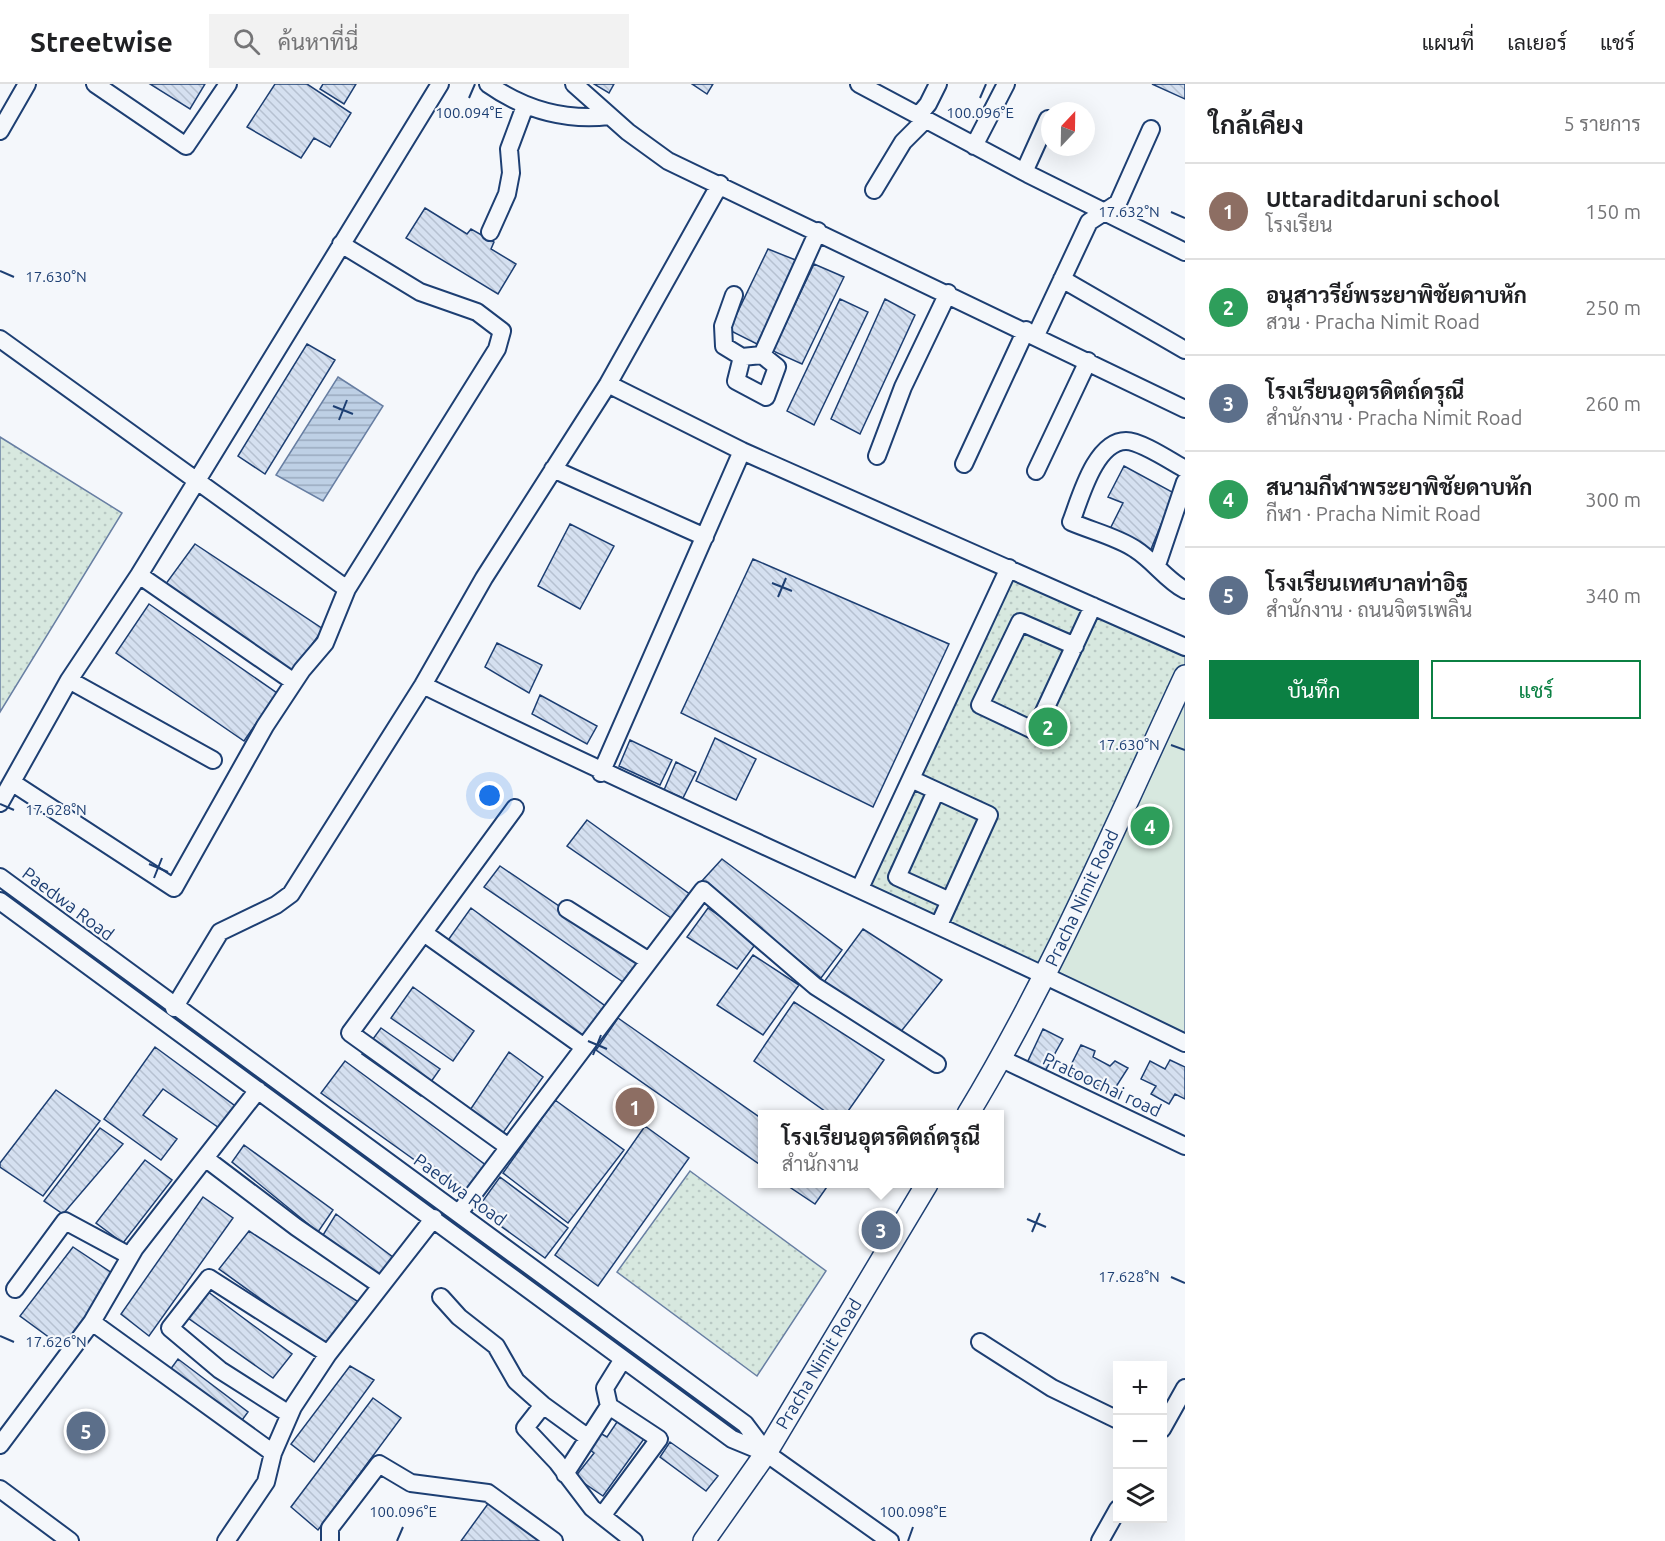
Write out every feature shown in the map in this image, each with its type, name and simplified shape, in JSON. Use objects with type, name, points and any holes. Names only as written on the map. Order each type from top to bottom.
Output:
[{"type":"main road","name":"Pracha Nimit Road","points":[[970,1110],[1002,1059],[1046,975],[1185,676]]},
{"type":"main road","name":"Pracha Nimit Road","points":[[704,1541],[766,1453],[925,1188]]},
{"type":"street","points":[[0,131],[27,84]]},
{"type":"street","points":[[95,84],[186,146],[228,84]]},
{"type":"street","points":[[0,803],[69,680],[139,575],[440,84]]},
{"type":"street","points":[[488,84],[512,101],[550,114],[574,117],[609,116]]},
{"type":"street","points":[[574,84],[609,116],[668,161],[1031,332],[1185,409]]},
{"type":"street","points":[[859,84],[1024,172],[1185,252]]},
{"type":"street","points":[[874,190],[903,142],[921,118],[938,84]]},
{"type":"street","points":[[974,146],[1006,84]]},
{"type":"street","points":[[490,232],[507,194],[511,173],[509,149],[525,106]]},
{"type":"street","points":[[964,464],[1031,332],[1062,279],[1089,222],[1118,203],[1151,129]]},
{"type":"street","points":[[1024,172],[1041,134]]},
{"type":"street","points":[[174,1008],[220,932],[276,905],[291,894],[423,685],[484,578],[608,384],[720,184]]},
{"type":"street","points":[[762,356],[818,231]]},
{"type":"street","points":[[13,783],[174,888],[265,726],[294,682],[326,643],[347,590],[497,349],[502,331],[477,312],[420,292],[341,244]]},
{"type":"street","points":[[1062,279],[1185,350]]},
{"type":"street","points":[[877,456],[903,387],[948,293]]},
{"type":"street","points":[[734,295],[722,337],[724,346],[742,357],[762,356],[777,367],[766,397],[736,381],[742,357]]},
{"type":"street","points":[[0,339],[347,590]]},
{"type":"street","points":[[1036,471],[1088,361]]},
{"type":"street","points":[[608,384],[742,451],[1185,647]]},
{"type":"street","points":[[1185,470],[1157,453],[1126,441],[1108,447],[1094,465],[1071,522],[1134,548],[1157,565],[1172,583],[1185,590]]},
{"type":"street","points":[[601,772],[742,451]]},
{"type":"street","points":[[553,469],[705,537]]},
{"type":"street","points":[[1157,565],[1185,482]]},
{"type":"street","points":[[860,888],[1009,568]]},
{"type":"street","points":[[139,575],[294,682]]},
{"type":"street","points":[[1075,646],[1020,622],[980,705],[1035,731],[1075,646],[1093,606]]},
{"type":"street","points":[[69,680],[213,760]]},
{"type":"street","points":[[423,685],[601,772],[860,888],[1185,1043]]},
{"type":"street","points":[[911,779],[989,815],[939,925]]},
{"type":"street","points":[[936,790],[897,877],[950,902]]},
{"type":"street","points":[[507,1146],[350,1033],[515,808]]},
{"type":"street","name":"Paedwa Road","points":[[0,877],[174,1008],[459,1213],[745,1424],[766,1453],[890,1541]]},
{"type":"street","points":[[459,1213],[507,1146],[704,890],[815,986],[937,1064]]},
{"type":"street","points":[[0,901],[732,1439],[766,1453]]},
{"type":"street","points":[[567,909],[649,961]]},
{"type":"street","points":[[424,933],[584,1047]]},
{"type":"street","name":"Pratoochai road","points":[[1002,1059],[1185,1146]]},
{"type":"street","points":[[0,1445],[93,1322],[130,1256],[258,1090]]},
{"type":"street","points":[[205,1158],[296,1227],[380,1285]]},
{"type":"street","points":[[226,1541],[266,1482],[273,1453],[289,1414],[328,1354],[434,1218]]},
{"type":"street","points":[[15,1289],[65,1221],[130,1256]]},
{"type":"street","points":[[289,1414],[220,1370],[170,1328],[209,1278],[328,1354]]},
{"type":"street","points":[[441,1297],[459,1317],[496,1346],[516,1381],[543,1405],[587,1437]]},
{"type":"street","points":[[93,1322],[273,1453]]},
{"type":"street","points":[[980,1342],[1052,1388],[1113,1418]]},
{"type":"street","points":[[565,1474],[609,1406],[606,1388],[623,1359]]},
{"type":"street","points":[[1167,1420],[1185,1388]]},
{"type":"street","points":[[543,1405],[525,1428],[592,1509],[634,1541]]},
{"type":"street","points":[[602,1516],[659,1439],[609,1406]]},
{"type":"street","points":[[330,1541],[330,1528],[379,1464],[411,1483],[488,1493],[554,1541]]},
{"type":"street","points":[[0,1489],[70,1541]]},
{"type":"street","points":[[1100,1541],[1113,1518]]},
{"type":"shaded area","points":[[0,437],[122,513],[0,712]]},
{"type":"shaded area","points":[[1009,568],[1185,647],[1185,676],[1046,975],[860,888]]},
{"type":"shaded area","points":[[1185,676],[1185,1043],[1046,975]]},
{"type":"shaded area","points":[[690,1171],[826,1271],[757,1376],[617,1272]]},
{"type":"water","points":[[338,377],[383,406],[323,501],[276,475]]},
{"type":"building","points":[[150,84],[205,84],[190,109]]},
{"type":"building","points":[[275,84],[307,84],[351,113],[330,147],[314,138],[301,158],[247,127]]},
{"type":"building","points":[[323,84],[356,84],[344,104],[320,89]]},
{"type":"building","points":[[594,84],[614,84],[609,93]]},
{"type":"building","points":[[692,84],[713,84],[707,94]]},
{"type":"building","points":[[1152,84],[1185,84],[1185,99]]},
{"type":"building","points":[[425,208],[467,234],[471,229],[494,242],[491,249],[516,264],[498,294],[406,238]]},
{"type":"building","points":[[768,249],[798,261],[757,344],[729,330]]},
{"type":"building","points":[[814,264],[844,277],[802,364],[773,351]]},
{"type":"building","points":[[840,299],[868,312],[814,425],[787,411]]},
{"type":"building","points":[[885,299],[915,315],[860,434],[831,419]]},
{"type":"building","points":[[307,344],[335,360],[265,474],[238,456]]},
{"type":"building","points":[[1124,466],[1174,493],[1149,554],[1108,533],[1123,503],[1108,497]]},
{"type":"building","points":[[570,524],[614,546],[580,609],[538,586]]},
{"type":"building","points":[[195,544],[323,629],[292,673],[165,585]]},
{"type":"building","points":[[753,559],[949,644],[873,807],[681,713]]},
{"type":"building","points":[[149,604],[277,693],[244,741],[116,653]]},
{"type":"building","points":[[497,643],[542,665],[529,693],[485,667]]},
{"type":"building","points":[[540,695],[597,726],[587,744],[532,714]]},
{"type":"building","points":[[715,738],[756,759],[736,800],[696,781]]},
{"type":"building","points":[[630,740],[672,760],[660,785],[619,766]]},
{"type":"building","points":[[676,762],[696,772],[683,798],[664,790]]},
{"type":"building","points":[[587,820],[691,895],[674,920],[567,846]]},
{"type":"building","points":[[722,859],[842,950],[821,978],[701,882]]},
{"type":"building","points":[[500,866],[640,961],[623,982],[484,887]]},
{"type":"building","points":[[471,908],[608,1008],[583,1040],[446,943]]},
{"type":"building","points":[[708,908],[757,942],[737,969],[687,937]]},
{"type":"building","points":[[863,929],[942,980],[899,1034],[824,982]]},
{"type":"building","points":[[753,955],[799,985],[763,1035],[717,1005]]},
{"type":"building","points":[[413,987],[474,1031],[453,1061],[391,1018]]},
{"type":"building","points":[[794,1002],[884,1060],[849,1110],[823,1110],[754,1061]]},
{"type":"building","points":[[618,1018],[758,1116],[758,1163],[596,1050]]},
{"type":"building","points":[[381,1028],[440,1069],[421,1096],[362,1054]]},
{"type":"building","points":[[1043,1029],[1063,1039],[1045,1071],[1027,1063]]},
{"type":"building","points":[[1081,1045],[1095,1051],[1093,1057],[1110,1066],[1115,1061],[1128,1068],[1112,1093],[1068,1071]]},
{"type":"building","points":[[155,1047],[242,1111],[225,1132],[163,1089],[143,1115],[177,1139],[161,1160],[104,1119]]},
{"type":"building","points":[[509,1052],[543,1077],[500,1137],[468,1113]]},
{"type":"building","points":[[1170,1060],[1185,1067],[1185,1099],[1175,1094],[1169,1104],[1151,1094],[1156,1086],[1141,1079],[1150,1061],[1165,1069]]},
{"type":"building","points":[[345,1061],[487,1166],[465,1196],[321,1093]]},
{"type":"building","points":[[56,1090],[100,1121],[43,1196],[0,1167],[0,1163]]},
{"type":"building","points":[[555,1100],[624,1150],[568,1223],[503,1173]]},
{"type":"building","points":[[645,1126],[689,1158],[598,1286],[555,1255]]},
{"type":"building","points":[[100,1128],[123,1144],[63,1214],[44,1201]]},
{"type":"building","points":[[244,1145],[333,1210],[318,1232],[232,1162]]},
{"type":"building","points":[[145,1160],[172,1180],[123,1243],[96,1223]]},
{"type":"building","points":[[500,1177],[568,1228],[545,1258],[477,1209]]},
{"type":"building","points":[[791,1188],[826,1188],[815,1204]]},
{"type":"building","points":[[203,1197],[233,1218],[149,1336],[121,1314]]},
{"type":"building","points":[[336,1214],[394,1258],[380,1277],[323,1235]]},
{"type":"building","points":[[249,1231],[360,1303],[327,1347],[219,1269]]},
{"type":"building","points":[[73,1247],[118,1277],[65,1349],[20,1316]]},
{"type":"building","points":[[207,1291],[292,1354],[273,1378],[188,1318]]},
{"type":"building","points":[[178,1359],[248,1412],[237,1427],[167,1374]]},
{"type":"building","points":[[350,1366],[374,1380],[314,1462],[291,1444]]},
{"type":"building","points":[[373,1398],[401,1418],[318,1530],[291,1507]]},
{"type":"building","points":[[619,1419],[646,1436],[603,1496],[575,1477],[594,1453],[589,1449],[600,1433],[607,1437]]},
{"type":"building","points":[[670,1442],[718,1476],[706,1491],[660,1457]]},
{"type":"building","points":[[490,1501],[542,1541],[461,1541]]},
{"type":"place","name":"อนุสาวรีย์พระยาพิชัยดาบหัก","points":[[1048,727]]},
{"type":"place","name":"สนามกีฬาพระยาพิชัยดาบหัก","points":[[1150,826]]},
{"type":"place","name":"Uttaraditdaruni school","points":[[635,1107]]},
{"type":"place","name":"โรงเรียนอุตรดิตถ์ดรุณี","points":[[881,1230]]},
{"type":"place","name":"โรงเรียนเทศบาลท่าอิฐ","points":[[86,1431]]}]
